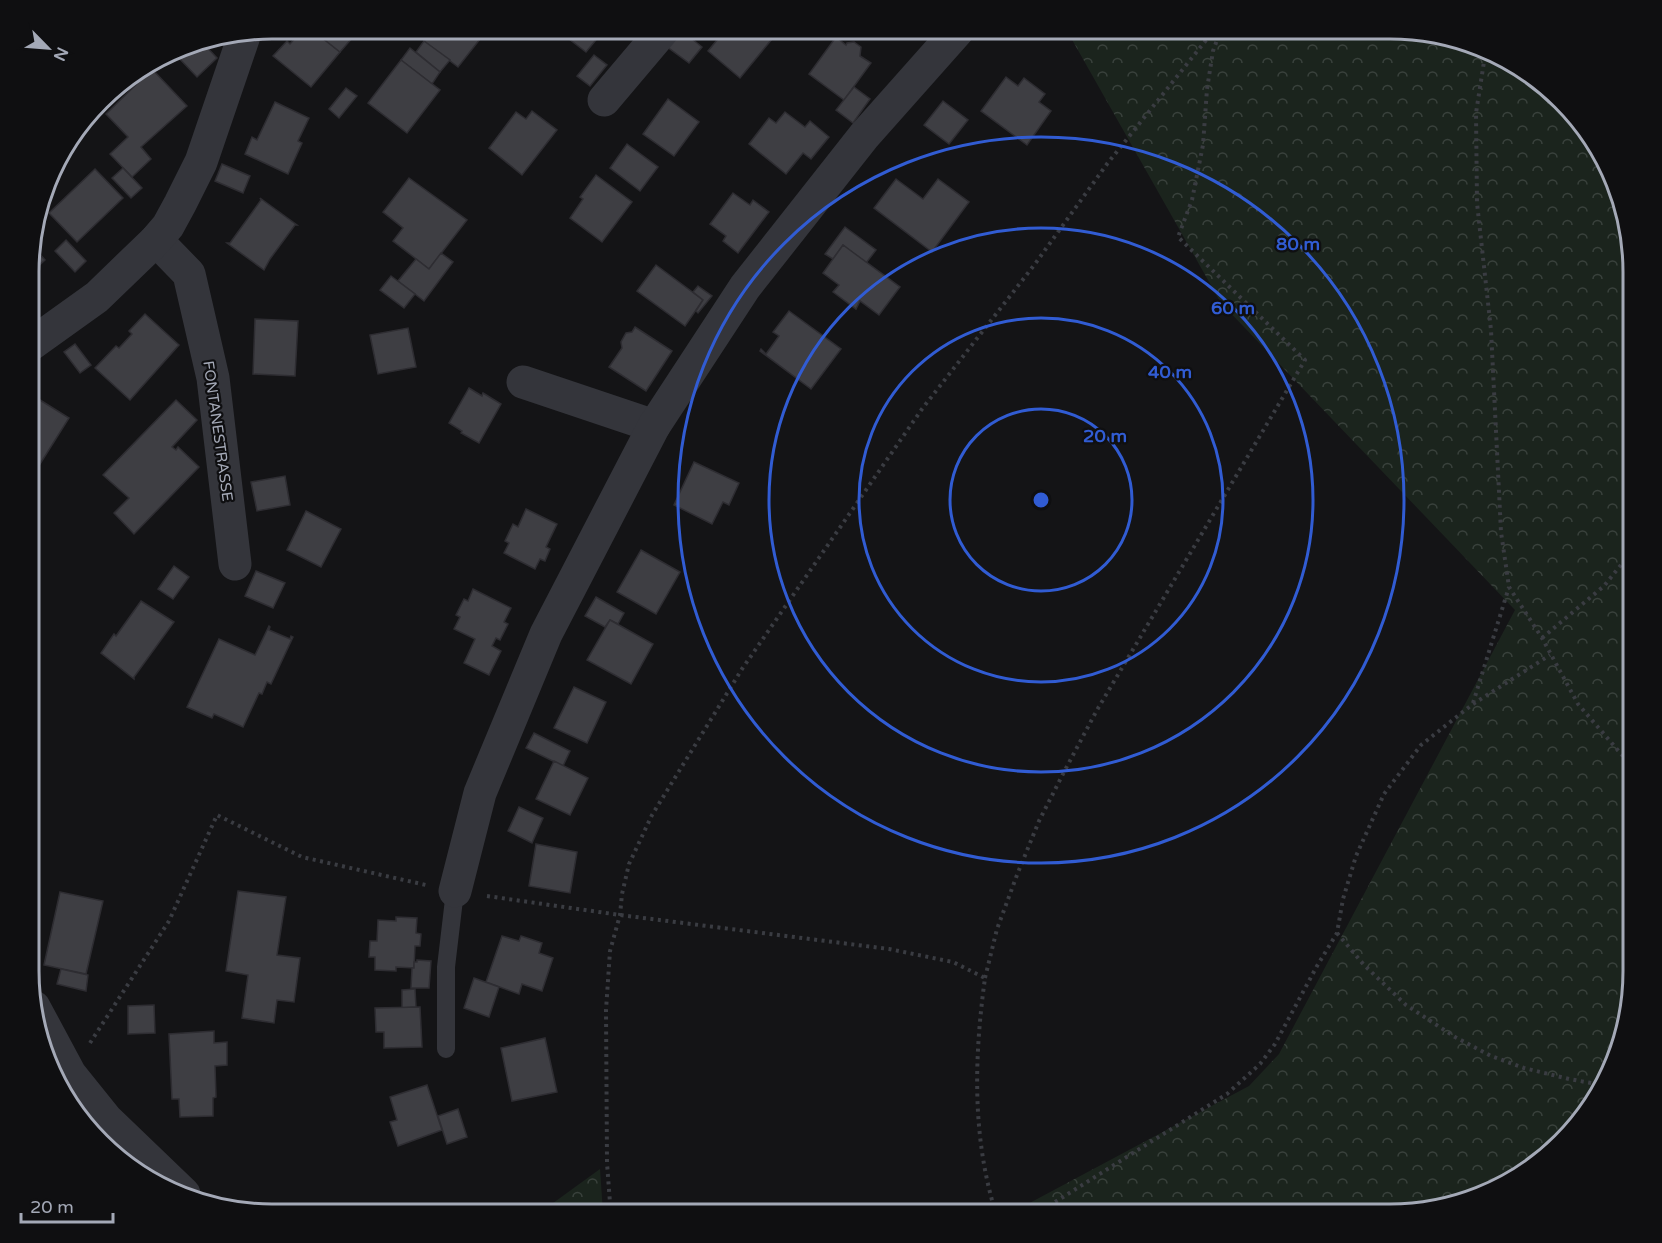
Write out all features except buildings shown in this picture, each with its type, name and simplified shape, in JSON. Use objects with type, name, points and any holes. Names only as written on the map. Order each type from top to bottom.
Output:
[{"type":"street","points":[[604,100],[656,39]]},
{"type":"street","points":[[455,891],[480,793],[546,634],[654,426],[745,287],[864,136],[950,39]]},
{"type":"street","points":[[39,339],[97,297],[168,226],[201,162],[242,41]]},
{"type":"street","name":"FONTANESTRASSE","points":[[156,240],[189,274],[213,378],[235,564]]},
{"type":"street","points":[[523,382],[654,426]]},
{"type":"street","points":[[47,1031],[70,1074],[107,1120],[170,1180]]},
{"type":"lane","points":[[446,1049],[446,967],[455,891]]},
{"type":"path","points":[[610,1204],[607,1163],[606,1010],[610,951],[620,915],[629,864],[652,815],[742,669],[922,409],[1035,264],[1107,164],[1207,39]]},
{"type":"path","points":[[993,1204],[980,1141],[976,1073],[985,978],[997,929],[1039,821],[1097,710],[1305,360],[1178,237],[1192,200],[1203,145],[1206,89],[1218,39]]},
{"type":"path","points":[[1484,59],[1476,113],[1477,203],[1491,330],[1501,531],[1509,586],[1542,638],[1578,704],[1623,756]]},
{"type":"path","points":[[1542,638],[1604,586],[1623,562]]},
{"type":"path","points":[[1473,704],[1509,586]]},
{"type":"path","points":[[1052,1204],[1227,1094],[1260,1064],[1275,1044],[1337,933],[1343,899],[1356,856],[1384,794],[1421,745],[1473,704],[1550,655]]},
{"type":"path","points":[[70,1074],[169,921],[217,814],[302,857],[455,891],[620,915],[890,949],[953,962],[985,978]]},
{"type":"path","points":[[1337,933],[1364,965],[1406,1005],[1455,1037],[1491,1056],[1524,1068],[1594,1083]]},
{"type":"green space","points":[[1072,39],[1405,39],[1435,43],[1465,51],[1519,78],[1544,97],[1565,118],[1584,143],[1599,169],[1611,197],[1619,227],[1623,257],[1623,986],[1619,1016],[1611,1046],[1599,1074],[1575,1113],[1555,1136],[1532,1156],[1493,1180],[1465,1192],[1435,1200],[1405,1204],[1028,1204],[1249,1086],[1279,1054],[1515,610],[1221,303]]},
{"type":"green space","points":[[600,1169],[602,1204],[552,1204]]}]
